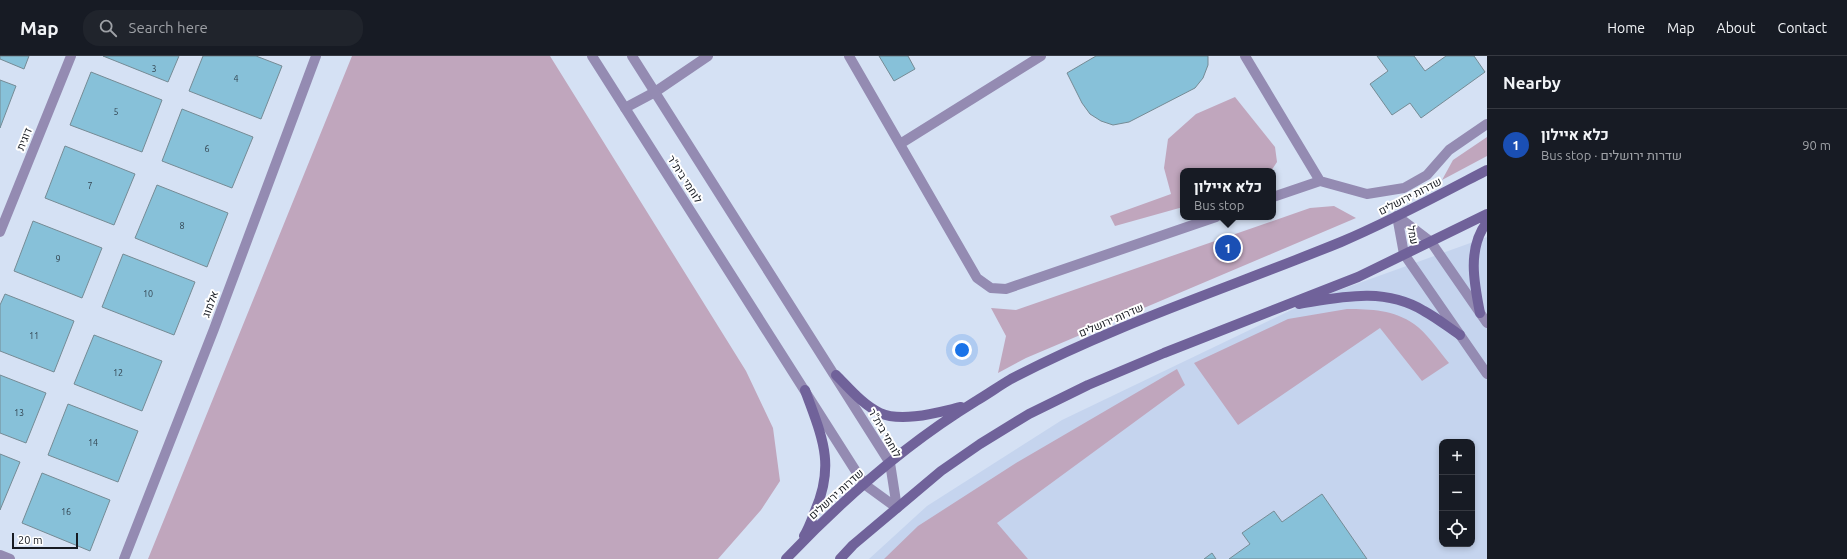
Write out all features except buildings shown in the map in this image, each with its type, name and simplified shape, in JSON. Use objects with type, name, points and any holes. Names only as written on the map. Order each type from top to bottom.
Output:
[{"type":"main road","name":"שדרות ירושלים","points":[[786,559],[826,517],[918,440],[969,405],[1010,380],[1072,350],[1149,317],[1342,241],[1397,216],[1487,170]]},
{"type":"main road","points":[[840,559],[854,545],[942,471],[980,444],[1028,414],[1088,385],[1164,353],[1358,277],[1487,214]]},
{"type":"main road","points":[[1480,313],[1474,286],[1474,253],[1477,239],[1487,222]]},
{"type":"main road","points":[[1279,307],[1354,295],[1378,296],[1402,302],[1423,310],[1460,335]]},
{"type":"main road","points":[[836,375],[864,402],[880,413],[902,416],[920,416],[969,405]]},
{"type":"main road","points":[[786,559],[805,534],[823,494],[826,474],[823,441],[805,390]]},
{"type":"street","name":"דוגית","points":[[0,232],[71,56]]},
{"type":"street","name":"אלמוג","points":[[124,559],[214,329],[316,56]]},
{"type":"street","name":"לוחמי בית\"ר","points":[[592,56],[864,484],[897,508]]},
{"type":"street","name":"לוחמי בית\"ר","points":[[632,56],[836,375],[890,463],[897,508]]},
{"type":"street","points":[[624,108],[655,92],[708,56]]},
{"type":"street","points":[[850,56],[978,278],[991,288],[1006,289],[1207,220]]},
{"type":"street","points":[[900,144],[1041,56]]},
{"type":"street","points":[[1245,56],[1320,181]]},
{"type":"street","points":[[1276,196],[1320,181],[1367,194],[1404,188],[1427,174],[1449,150],[1487,124]]},
{"type":"street","name":"עמל","points":[[1397,216],[1431,242],[1487,323]]},
{"type":"street","name":"עמל","points":[[1397,216],[1404,254],[1487,374]]},
{"type":"street","points":[[0,555],[10,559]]},
{"type":"shaded area","points":[[352,56],[550,56],[746,371],[773,428],[780,481],[761,510],[718,559],[148,559]]},
{"type":"shaded area","points":[[1235,97],[1275,147],[1277,162],[1273,168],[1180,168],[1180,208],[1115,226],[1110,216],[1171,194],[1164,168],[1168,139],[1196,114]]},
{"type":"shaded area","points":[[1487,137],[1487,156],[1442,180],[1453,160]]},
{"type":"shaded area","points":[[1334,206],[1356,218],[1026,358],[998,373],[1006,336],[991,308],[1016,310],[1310,208]]},
{"type":"shaded area","points":[[1487,237],[1487,559],[869,559],[927,506],[1062,420],[1312,300]]},
{"type":"shaded area","points":[[1347,309],[1382,311],[1406,319],[1423,332],[1449,363],[1422,381],[1380,328],[1238,425],[1194,363],[1288,319]]},
{"type":"shaded area","points":[[1177,369],[1185,385],[997,523],[1028,559],[884,559],[918,526],[1016,463]]},
{"type":"place","name":"כלא איילון","points":[[1228,248]]}]
